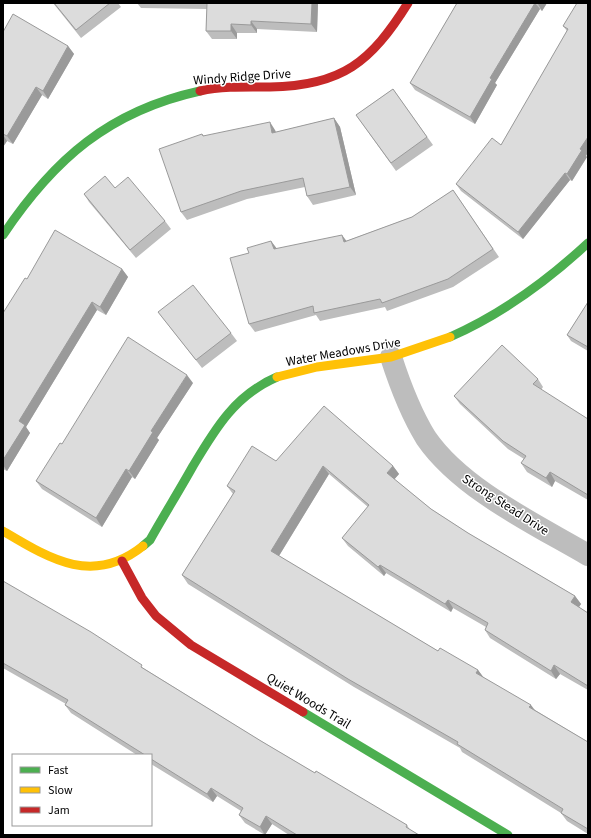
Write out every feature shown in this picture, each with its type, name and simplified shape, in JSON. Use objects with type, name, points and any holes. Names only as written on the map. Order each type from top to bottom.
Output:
[{"type":"street","name":"Windy Ridge Drive","points":[[3,236],[27,199],[58,164],[79,146],[126,116],[182,95],[206,90],[306,85],[337,76],[354,66],[373,51],[388,35],[408,3]]},
{"type":"street","name":"Water Meadows Drive","points":[[3,531],[63,564],[82,567],[103,567],[122,561],[138,552],[150,540],[217,427],[248,392],[267,381],[288,373],[391,357],[446,339],[481,323],[537,288],[588,243]]},
{"type":"street","name":"Strong Stead Drive","points":[[391,357],[406,401],[417,422],[427,438],[450,467],[486,494],[588,555]]},
{"type":"street","name":"Quiet Woods Trail","points":[[122,561],[142,598],[156,616],[192,645],[508,835]]},
{"type":"building","points":[[54,3],[110,3],[76,30]]},
{"type":"building","points":[[207,3],[312,3],[311,24],[251,21],[251,25],[231,24],[231,31],[206,31]]},
{"type":"building","points":[[457,3],[535,3],[490,78],[492,79],[470,117],[410,83]]},
{"type":"building","points":[[577,3],[588,3],[588,137],[567,174],[565,173],[518,232],[456,184],[492,138],[501,145],[568,29],[563,26]]},
{"type":"building","points":[[13,14],[68,46],[43,91],[36,87],[7,136],[3,134],[3,32]]},
{"type":"building","points":[[393,89],[427,137],[391,163],[356,115]]},
{"type":"building","points":[[334,118],[350,187],[307,196],[303,178],[241,191],[181,212],[159,149],[202,134],[203,136],[270,122],[272,133]]},
{"type":"building","points":[[105,176],[115,188],[128,177],[165,221],[130,250],[84,194]]},
{"type":"building","points":[[453,190],[493,249],[448,279],[382,303],[380,299],[314,313],[313,306],[249,324],[230,258],[249,253],[247,248],[271,241],[274,249],[342,235],[344,242],[412,217]]},
{"type":"building","points":[[55,230],[122,269],[100,307],[92,302],[19,421],[25,425],[3,460],[3,313],[25,278],[27,279]]},
{"type":"building","points":[[193,285],[231,333],[196,360],[158,312]]},
{"type":"building","points":[[588,302],[588,347],[567,335]]},
{"type":"building","points":[[128,337],[187,375],[151,431],[153,432],[129,471],[126,469],[96,518],[36,481],[60,443],[62,444]]},
{"type":"building","points":[[502,345],[538,379],[533,384],[588,419],[588,495],[550,472],[546,478],[521,463],[526,456],[503,441],[454,396]]},
{"type":"building","points":[[324,406],[393,466],[387,473],[431,509],[468,533],[575,596],[571,602],[588,613],[588,686],[554,665],[551,671],[485,630],[488,623],[448,600],[445,604],[380,565],[378,567],[342,538],[369,505],[323,466],[271,551],[438,651],[440,648],[478,670],[476,673],[531,705],[529,707],[588,742],[588,829],[561,813],[563,809],[457,744],[458,742],[348,679],[182,575],[235,491],[227,486],[252,446],[276,461]]},
{"type":"building","points":[[3,581],[91,632],[142,665],[141,667],[261,741],[315,773],[316,771],[407,825],[406,827],[419,835],[297,835],[266,816],[260,827],[239,815],[243,808],[211,788],[207,794],[152,760],[152,754],[143,754],[65,705],[68,700],[3,663]]},
{"type":"traffic: fast","points":[[3,235],[42,183],[86,142],[111,125],[138,111],[168,100],[200,91]]},
{"type":"traffic: fast","points":[[450,337],[488,318],[523,296],[556,271],[588,243]]},
{"type":"traffic: fast","points":[[143,546],[150,540],[201,452],[218,426],[249,393],[262,384],[277,377]]},
{"type":"traffic: fast","points":[[303,712],[508,835]]},
{"type":"traffic: slow","points":[[277,377],[317,367],[391,357],[450,337]]},
{"type":"traffic: slow","points":[[3,531],[55,559],[72,564],[89,566],[107,564],[125,558],[143,546]]},
{"type":"traffic: jam","points":[[200,91],[244,87],[295,86],[317,82],[336,76],[352,67],[381,41],[408,3]]},
{"type":"traffic: jam","points":[[122,561],[142,598],[156,616],[191,645],[303,712]]}]
